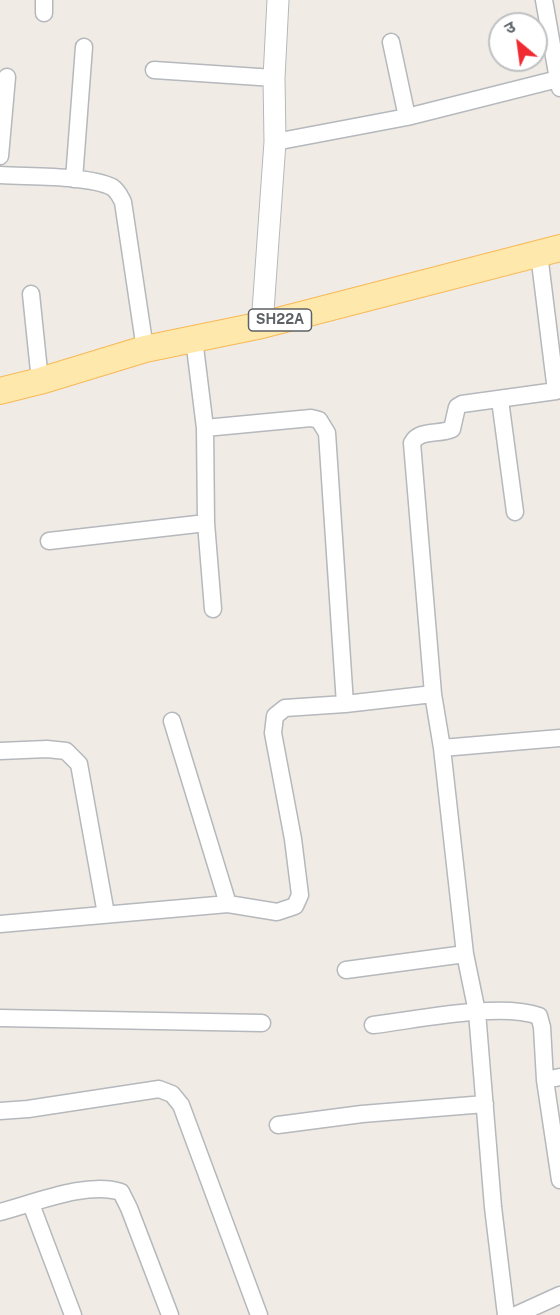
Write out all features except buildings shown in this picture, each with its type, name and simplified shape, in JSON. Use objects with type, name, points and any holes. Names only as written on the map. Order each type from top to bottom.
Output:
[{"type":"main road","name":"SH22A","points":[[0,391],[145,349],[262,325],[550,251]]},
{"type":"street","points":[[262,325],[274,142],[274,78],[278,0]]},
{"type":"street","points":[[274,142],[407,117],[559,84],[544,0]]},
{"type":"street","points":[[392,42],[407,117]]},
{"type":"street","points":[[74,179],[84,47]]},
{"type":"street","points":[[154,70],[274,78]]},
{"type":"street","points":[[0,156],[7,77]]},
{"type":"street","points":[[0,175],[74,179],[109,186],[118,192],[123,202],[145,349]]},
{"type":"street","points":[[506,1315],[493,1207],[477,1012],[465,954],[442,748],[433,694],[412,443],[420,435],[452,429],[454,412],[462,404],[556,391],[550,251]]},
{"type":"street","points":[[31,294],[40,381]]},
{"type":"street","points":[[194,339],[205,428],[206,522],[213,609]]},
{"type":"street","points":[[500,400],[515,512]]},
{"type":"street","points":[[205,428],[310,418],[319,420],[323,425],[327,434],[345,704]]},
{"type":"street","points":[[49,541],[206,522]]},
{"type":"street","points":[[0,924],[228,904],[276,912],[296,906],[300,895],[293,839],[273,733],[275,716],[285,708],[433,694]]},
{"type":"street","points":[[172,721],[228,904]]},
{"type":"street","points":[[442,748],[560,738]]},
{"type":"street","points":[[0,751],[46,749],[66,751],[79,764],[106,914]]},
{"type":"street","points":[[346,970],[465,954]]},
{"type":"street","points":[[373,1025],[477,1012],[524,1011],[538,1016],[552,1079],[560,1180]]},
{"type":"street","points":[[0,1018],[262,1023]]},
{"type":"street","points":[[0,1111],[28,1109],[159,1089],[172,1094],[181,1105],[260,1315]]},
{"type":"street","points":[[278,1125],[363,1114],[485,1104]]},
{"type":"street","points":[[0,1212],[88,1189],[109,1188],[122,1192],[170,1315]]},
{"type":"street","points":[[31,1204],[73,1315]]},
{"type":"street","points":[[516,1315],[560,1295]]}]
